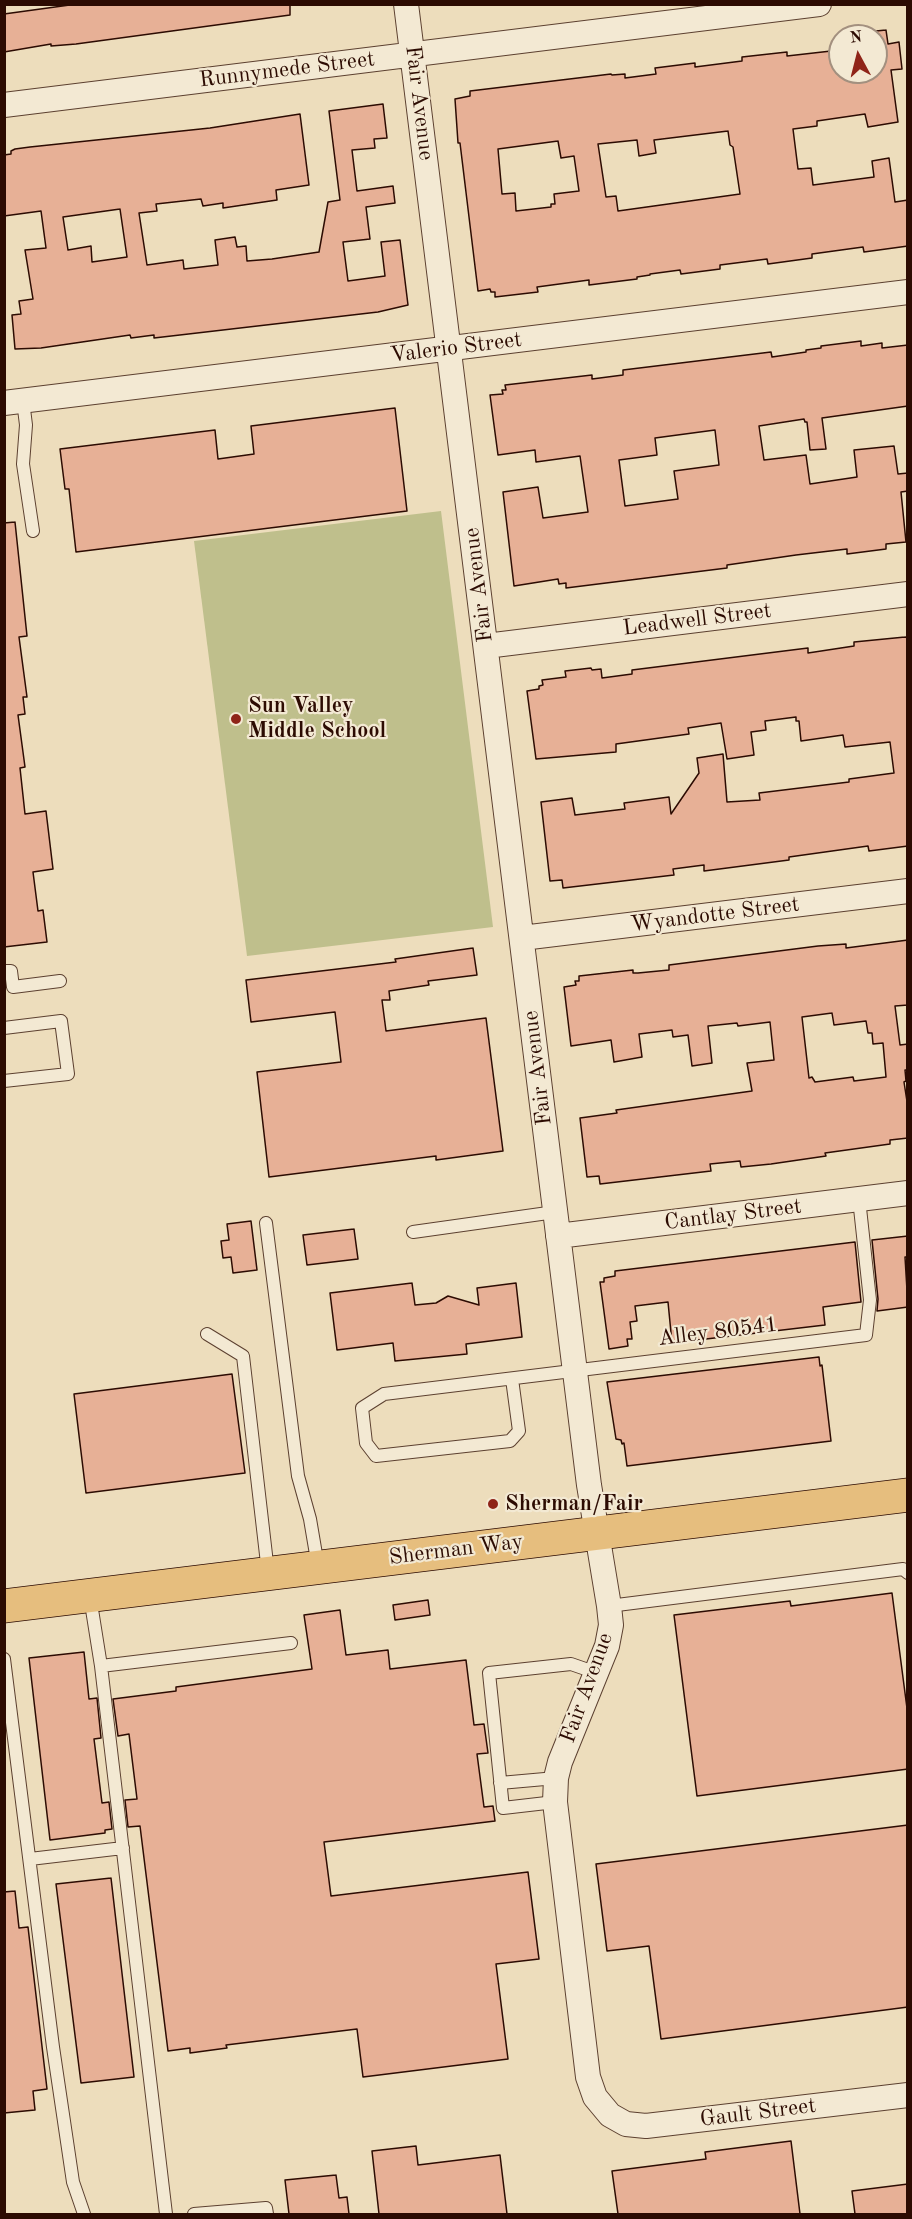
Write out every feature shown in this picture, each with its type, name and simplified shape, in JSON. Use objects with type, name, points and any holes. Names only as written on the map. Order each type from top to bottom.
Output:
[{"type":"main road","name":"Sherman Way","points":[[4,1606],[908,1495]]},
{"type":"street","name":"Fair Avenue","points":[[406,4],[574,1371],[611,1625],[608,1646],[560,1762],[556,1778],[555,1802],[588,2077],[595,2097],[610,2115]]},
{"type":"street","name":"Runnymede Street","points":[[4,105],[819,4]]},
{"type":"street","name":"Valerio Street","points":[[14,402],[908,292]]},
{"type":"street","name":"Leadwell Street","points":[[486,646],[908,594]]},
{"type":"street","name":"Wyandotte Street","points":[[522,938],[908,891]]},
{"type":"street","name":"Cantlay Street","points":[[558,1236],[908,1193]]},
{"type":"street","name":"Gault Street","points":[[610,2115],[626,2124],[646,2126],[908,2095]]},
{"type":"lane","points":[[14,402],[26,425],[23,464],[33,531]]},
{"type":"lane","points":[[4,971],[10,971],[12,987],[60,981]]},
{"type":"lane","points":[[4,1028],[61,1021],[68,1074],[4,1081]]},
{"type":"lane","name":"Alley 80541","points":[[512,1379],[519,1431],[510,1441],[376,1456],[366,1443],[362,1408],[384,1394],[866,1335],[870,1300],[859,1199]]},
{"type":"lane","points":[[412,1232],[555,1212]]},
{"type":"lane","points":[[266,1223],[298,1476],[310,1519],[318,1567]]},
{"type":"lane","points":[[207,1334],[243,1356],[268,1574]]},
{"type":"lane","points":[[609,1606],[903,1569],[908,1573]]},
{"type":"lane","points":[[90,1595],[123,1848],[139,2000],[166,2214]]},
{"type":"lane","points":[[100,1666],[291,1643]]},
{"type":"lane","points":[[4,1659],[53,2046],[73,2182],[84,2214]]},
{"type":"lane","points":[[555,1802],[503,1808],[489,1673],[571,1664],[597,1673]]},
{"type":"lane","points":[[500,1783],[556,1778]]},
{"type":"lane","points":[[30,1859],[123,1848]]},
{"type":"lane","points":[[194,2214],[266,2208],[267,2214]]},
{"type":"green space","points":[[441,511],[493,927],[247,956],[194,541]]},
{"type":"building","points":[[77,4],[290,4],[290,15],[76,44],[51,46],[51,44],[4,52],[4,14]]},
{"type":"building","points":[[899,42],[902,69],[891,70],[898,122],[868,127],[865,114],[817,121],[817,126],[793,129],[798,169],[811,168],[813,185],[874,177],[872,161],[889,158],[895,202],[908,200],[908,246],[864,252],[863,247],[812,254],[812,258],[768,264],[767,259],[720,265],[720,269],[681,274],[680,270],[650,274],[637,277],[637,279],[589,285],[589,280],[537,287],[538,292],[495,297],[495,292],[491,292],[490,289],[478,291],[460,143],[458,143],[455,99],[470,96],[470,91],[611,74],[625,74],[625,78],[656,74],[655,68],[695,63],[695,67],[742,61],[742,57],[787,52],[787,56],[828,51],[828,84],[888,84],[888,44]],"holes":[[[728,131],[730,145],[733,147],[740,194],[618,211],[616,196],[606,197],[598,144],[637,140],[639,156],[656,153],[654,140]],[[558,141],[561,158],[574,156],[579,191],[554,194],[555,204],[551,204],[551,207],[516,211],[515,193],[502,194],[498,149]]]},
{"type":"building","points":[[383,104],[387,138],[374,139],[375,148],[352,150],[357,191],[393,186],[395,203],[366,207],[370,239],[343,242],[348,281],[385,276],[381,242],[400,240],[408,305],[378,312],[154,338],[154,335],[131,338],[130,335],[41,348],[15,349],[12,315],[21,314],[19,301],[33,299],[25,250],[46,248],[41,211],[4,216],[4,155],[11,154],[11,151],[15,149],[210,128],[300,114],[309,185],[276,190],[277,200],[223,208],[223,203],[203,206],[201,199],[156,204],[157,211],[139,213],[147,265],[183,260],[184,269],[218,265],[215,240],[235,237],[237,247],[246,246],[247,261],[272,259],[319,252],[328,202],[340,200],[329,111]],"holes":[[[120,209],[127,257],[92,262],[91,246],[68,250],[63,217]]]},
{"type":"building","points":[[861,341],[861,346],[882,343],[882,348],[908,345],[908,406],[822,418],[826,449],[810,450],[807,422],[804,419],[759,426],[764,460],[806,455],[810,484],[857,477],[854,450],[894,446],[898,474],[908,473],[908,491],[901,492],[906,542],[886,544],[886,549],[847,554],[847,549],[796,555],[727,565],[727,568],[566,588],[566,583],[559,584],[558,579],[514,586],[503,492],[538,487],[543,518],[588,512],[580,456],[536,462],[535,450],[498,455],[490,395],[503,394],[502,390],[506,390],[505,385],[592,375],[592,379],[623,375],[623,370],[771,352],[772,357],[806,352],[806,350],[821,348],[821,346]],"holes":[[[715,430],[719,465],[674,471],[678,499],[625,506],[619,460],[657,455],[655,438]]]},
{"type":"building","points":[[395,408],[407,511],[76,552],[69,489],[65,489],[60,449],[215,430],[218,459],[254,454],[251,426]]},
{"type":"building","points":[[15,522],[27,636],[19,637],[27,697],[23,697],[25,714],[18,715],[25,767],[20,768],[25,814],[46,811],[53,869],[33,872],[38,911],[43,910],[47,942],[4,947],[4,523]]},
{"type":"building","points":[[908,638],[908,846],[869,851],[868,846],[789,857],[789,860],[704,871],[704,865],[673,869],[674,875],[563,888],[562,880],[550,881],[541,802],[572,798],[575,815],[625,809],[624,803],[669,797],[671,814],[699,773],[697,758],[723,754],[727,802],[760,800],[759,793],[849,782],[849,779],[894,773],[890,742],[845,747],[843,735],[801,741],[799,721],[796,721],[796,717],[765,721],[766,730],[751,732],[754,755],[727,759],[721,723],[688,728],[689,734],[616,744],[616,752],[536,759],[527,691],[539,689],[539,686],[543,685],[542,680],[566,677],[565,671],[601,669],[602,678],[632,674],[632,670],[808,648],[808,653],[854,646],[854,642]]},
{"type":"building","points":[[908,940],[908,1005],[895,1006],[900,1045],[908,1044],[908,1070],[905,1070],[906,1081],[904,1082],[908,1108],[908,1138],[890,1140],[890,1144],[825,1153],[826,1156],[771,1164],[741,1167],[740,1161],[710,1164],[711,1171],[600,1184],[599,1176],[587,1177],[580,1118],[617,1113],[616,1110],[752,1091],[747,1063],[774,1060],[770,1022],[738,1026],[737,1023],[708,1026],[712,1063],[692,1066],[688,1035],[673,1037],[672,1030],[639,1034],[642,1057],[614,1062],[611,1040],[571,1046],[564,987],[576,985],[575,981],[579,981],[579,976],[633,970],[633,973],[638,973],[669,970],[669,965],[818,946],[846,944],[846,948]],"holes":[[[832,1013],[834,1025],[866,1021],[868,1033],[872,1033],[873,1044],[883,1043],[886,1077],[854,1081],[853,1077],[815,1082],[812,1077],[809,1078],[802,1017]]]},
{"type":"building","points":[[473,948],[477,975],[428,981],[429,985],[389,991],[390,1000],[382,1000],[386,1031],[486,1018],[503,1151],[436,1160],[436,1156],[269,1177],[257,1072],[341,1062],[335,1012],[251,1022],[246,980],[396,962],[395,959]]},
{"type":"building","points":[[251,1221],[257,1270],[233,1273],[231,1257],[223,1258],[221,1241],[229,1240],[227,1224]]},
{"type":"building","points":[[354,1229],[358,1259],[307,1265],[303,1235]]},
{"type":"building","points":[[908,1236],[908,1257],[905,1257],[908,1307],[877,1311],[878,1299],[872,1240]]},
{"type":"building","points":[[855,1242],[861,1302],[823,1307],[825,1325],[672,1343],[668,1302],[635,1306],[637,1321],[630,1322],[632,1339],[627,1339],[628,1346],[609,1349],[600,1282],[604,1282],[604,1278],[615,1276],[615,1271]]},
{"type":"building","points":[[412,1283],[415,1305],[436,1303],[448,1296],[479,1305],[477,1288],[516,1283],[522,1337],[466,1344],[467,1354],[395,1361],[393,1343],[337,1350],[330,1293]]},
{"type":"building","points":[[819,1357],[820,1366],[822,1365],[831,1441],[627,1466],[624,1443],[616,1439],[607,1382]]},
{"type":"building","points":[[232,1374],[245,1473],[86,1493],[74,1394]]},
{"type":"building","points":[[892,1593],[908,1716],[908,1769],[697,1796],[674,1615],[790,1601],[791,1606]]},
{"type":"building","points":[[428,1600],[430,1615],[395,1620],[393,1605]]},
{"type":"building","points":[[340,1610],[346,1655],[388,1650],[390,1669],[466,1660],[474,1725],[484,1724],[488,1753],[477,1754],[484,1807],[493,1806],[495,1821],[324,1842],[331,1896],[528,1872],[539,1959],[496,1964],[508,2059],[363,2077],[357,2029],[226,2045],[227,2048],[190,2053],[190,2048],[168,2051],[140,1826],[128,1827],[125,1800],[137,1799],[129,1734],[118,1736],[113,1699],[176,1691],[176,1687],[312,1669],[304,1615]]},
{"type":"building","points":[[84,1652],[89,1699],[97,1698],[101,1738],[94,1739],[102,1803],[109,1802],[112,1829],[105,1830],[105,1833],[50,1840],[29,1658]]},
{"type":"building","points":[[908,1825],[908,2007],[661,2039],[649,1946],[607,1951],[596,1864]]},
{"type":"building","points":[[111,1878],[134,2077],[81,2083],[56,1884]]},
{"type":"building","points":[[15,1891],[19,1928],[28,1927],[47,2089],[33,2091],[35,2110],[4,2113],[4,1892]]},
{"type":"building","points":[[791,2141],[800,2214],[618,2214],[612,2171],[706,2159],[705,2152]]},
{"type":"building","points":[[416,2146],[418,2165],[500,2155],[507,2214],[379,2214],[372,2151]]},
{"type":"building","points":[[336,2175],[339,2198],[347,2197],[349,2214],[289,2214],[285,2180]]},
{"type":"building","points":[[908,2184],[908,2214],[855,2214],[852,2191]]},
{"type":"place","name":"Sun Valley Middle School","points":[[236,719]]},
{"type":"place","name":"Sherman/Fair","points":[[493,1504]]}]
